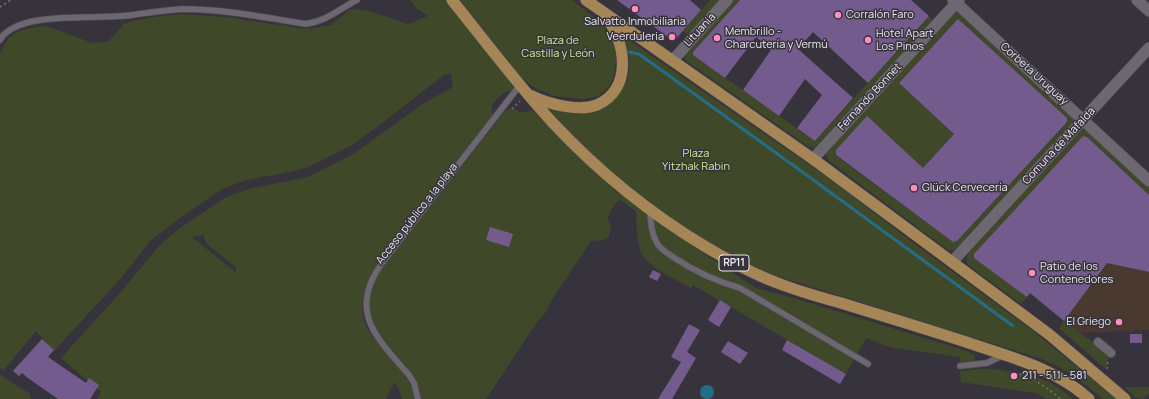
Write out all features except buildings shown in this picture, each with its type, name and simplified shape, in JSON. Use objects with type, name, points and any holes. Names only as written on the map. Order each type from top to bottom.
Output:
[{"type":"main road","points":[[586,0],[813,159],[1050,335],[1125,399]]},
{"type":"main road","name":"RP11","points":[[454,3],[520,85],[553,123],[615,183],[650,210],[693,239],[730,261],[774,282],[1005,355],[1040,368],[1070,383],[1089,399]]},
{"type":"main road","points":[[528,94],[544,102],[555,105],[586,107],[596,105],[611,95],[620,80],[622,72],[622,53],[620,42],[613,26],[601,10]]},
{"type":"street","name":"Lituania","points":[[673,60],[727,0]]},
{"type":"street","points":[[1137,0],[1149,11]]},
{"type":"street","name":"Corbeta Uruguay","points":[[956,1],[1149,181]]},
{"type":"street","name":"Fernando Bonnet","points":[[813,159],[956,1]]},
{"type":"street","name":"Comuna de Mafalda","points":[[952,262],[1149,48]]},
{"type":"street","points":[[1098,342],[1111,352]]},
{"type":"lane","points":[[0,40],[8,30],[18,25],[34,21],[64,18],[122,16],[165,10],[188,9],[227,12],[306,24],[318,23],[357,0]]},
{"type":"lane","points":[[418,399],[417,391],[409,375],[373,331],[367,309],[368,288],[382,263],[520,85]]},
{"type":"lane","points":[[650,210],[653,235],[658,245],[664,251],[690,269],[724,284],[740,288],[868,364]]},
{"type":"lane","points":[[960,366],[987,363],[1005,355]]},
{"type":"path","points":[[0,7],[11,0]]},
{"type":"path","points":[[508,113],[528,94]]},
{"type":"path","points":[[1015,373],[1040,384],[1061,399]]},
{"type":"shaded area","points":[[1107,263],[1149,272],[1149,330],[1079,333],[1064,321]]},
{"type":"green space","points":[[410,0],[445,0],[517,88],[503,93],[492,104],[492,116],[380,259],[369,277],[366,286],[362,306],[363,317],[372,336],[410,384],[415,399],[402,399],[399,389],[394,382],[386,399],[97,399],[101,392],[61,358],[120,293],[163,242],[180,228],[225,198],[248,189],[308,177],[355,153],[421,105],[453,87],[451,74],[445,74],[352,145],[306,168],[246,180],[222,189],[151,240],[121,278],[54,351],[36,331],[4,370],[0,368],[0,53],[9,38],[17,32],[44,26],[92,43],[108,42],[124,24],[137,20],[181,14],[224,17],[306,29],[331,25],[351,9],[358,9],[373,12],[408,24],[428,16],[417,9]],"holes":[[[203,234],[207,244],[237,268],[235,272],[192,237]]]},
{"type":"green space","name":"Plaza de Castilla y León","points":[[460,0],[572,0],[601,23],[608,32],[615,49],[616,59],[612,81],[608,88],[598,96],[583,99],[555,96],[535,88],[521,77]]},
{"type":"green space","points":[[710,0],[720,0],[688,35],[683,31]]},
{"type":"green space","points":[[733,0],[740,0],[693,52],[693,55],[815,141],[929,16],[933,21],[815,148],[809,147],[685,60],[685,52]]},
{"type":"green space","points":[[959,13],[1075,120],[1075,123],[959,249],[955,251],[948,250],[828,160],[826,154],[828,149],[953,15]],"holes":[[[958,20],[1067,122],[957,241],[953,242],[836,156],[836,150],[867,117],[923,168],[954,134],[899,83]]]},
{"type":"green space","name":"Plaza Yitzhak Rabin","points":[[623,36],[840,186],[912,242],[1032,330],[1116,399],[1103,399],[1088,386],[1056,366],[1039,358],[774,275],[707,241],[644,199],[598,161],[549,109],[593,111],[602,108],[614,100],[624,86],[629,70],[628,53]]},
{"type":"green space","points":[[513,107],[520,113],[532,110],[618,193],[664,227],[756,288],[967,351],[975,356],[975,359],[972,361],[960,362],[960,357],[895,348],[866,338],[846,374],[693,285],[691,288],[656,268],[645,258],[639,247],[636,211],[619,199],[608,216],[611,225],[609,236],[603,240],[591,241],[551,301],[546,312],[537,322],[486,399],[422,399],[416,381],[408,368],[376,328],[372,318],[370,296],[381,270],[504,112]]},
{"type":"green space","points":[[1082,130],[1090,132],[1149,187],[1149,195],[1087,137],[1083,137],[1027,297],[1021,304],[968,265],[967,256]]},
{"type":"green space","points":[[1064,321],[1109,354],[1106,369],[1059,328]]},
{"type":"green space","points":[[984,369],[1022,374],[1045,380],[1073,399],[1048,399],[1035,393],[961,382],[960,371]]},
{"type":"green space","points":[[0,375],[30,394],[31,399],[0,399]]},
{"type":"green space","points":[[1124,387],[1149,387],[1149,394],[1143,399],[1136,398]]},
{"type":"water","points":[[707,385],[712,387],[714,392],[712,397],[707,399],[702,397],[700,392],[702,387]]},
{"type":"waterway","points":[[629,52],[639,54],[1013,326]]},
{"type":"place","name":"Salvatto Inmobiliaria","points":[[635,9]]},
{"type":"place","name":"Corralón Faro","points":[[838,15]]},
{"type":"place","name":"Veerduleria","points":[[672,37]]},
{"type":"place","name":"Membrillo - Charcutería y Vermú","points":[[717,38]]},
{"type":"place","name":"Hotel Apart Los Pinos","points":[[868,40]]},
{"type":"place","name":"Glück Cervecería","points":[[914,188]]},
{"type":"place","name":"Patio de los Contenedores","points":[[1032,273]]},
{"type":"place","name":"El Griego","points":[[1119,322]]},
{"type":"place","name":"211 - 511 - 581","points":[[1014,376]]}]
